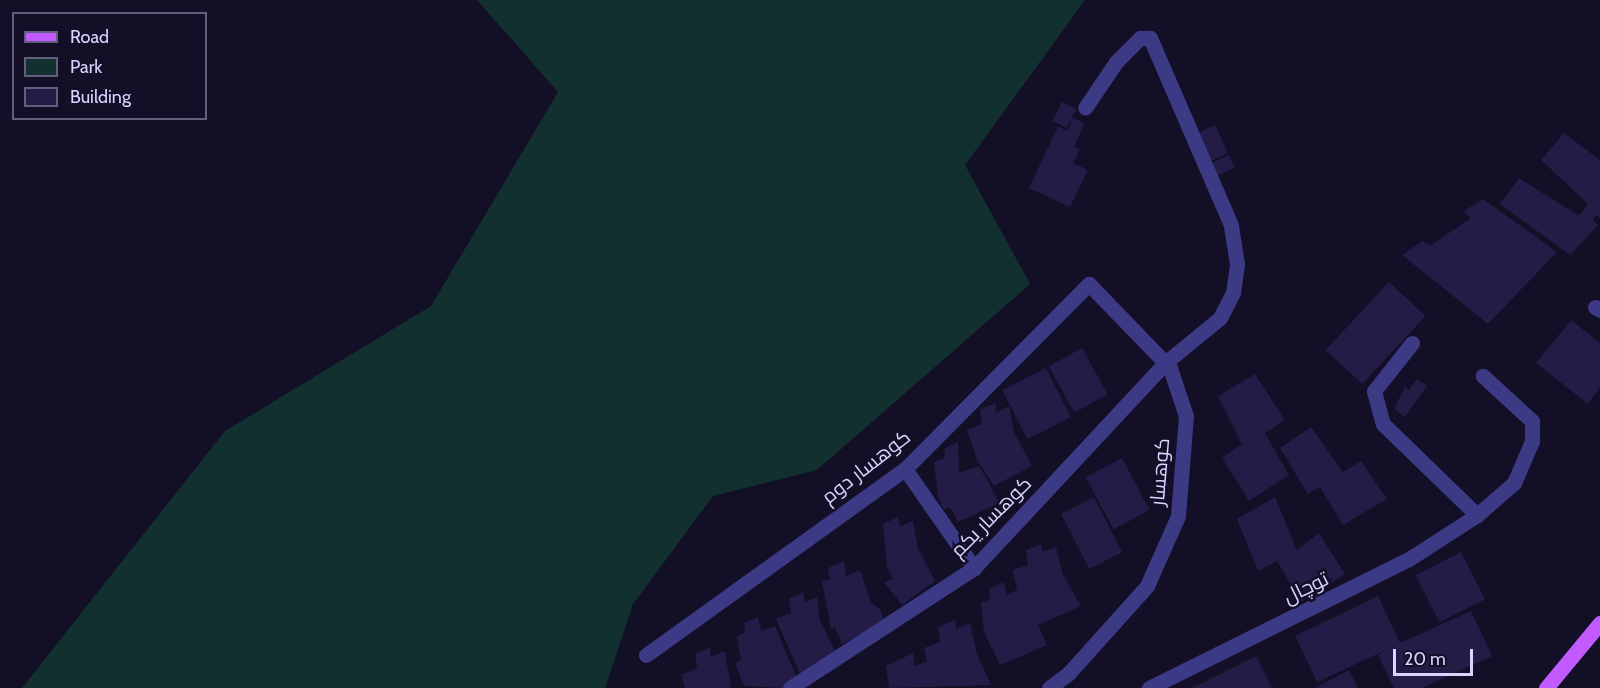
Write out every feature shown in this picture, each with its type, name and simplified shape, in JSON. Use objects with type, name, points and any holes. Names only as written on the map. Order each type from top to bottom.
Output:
[{"type":"main road","points":[[1546,688],[1600,623]]},
{"type":"street","name":"کوهسار یکم","points":[[790,688],[974,568],[1165,363],[1220,318],[1233,293],[1237,264],[1231,225],[1150,38],[1140,38],[1116,62],[1085,108]]},
{"type":"street","name":"کوهسار","points":[[1049,688],[1069,673],[1147,586],[1178,516],[1186,416],[1170,368],[1089,284]]},
{"type":"street","name":"کوهسار دوم","points":[[646,655],[905,469],[1089,284]]},
{"type":"street","points":[[1412,343],[1374,392],[1383,424],[1477,515]]},
{"type":"street","name":"توچال","points":[[1149,688],[1409,559],[1477,515],[1514,483],[1532,441],[1532,421],[1483,376]]},
{"type":"street","points":[[905,469],[974,568]]},
{"type":"green space","points":[[477,0],[1085,0],[965,165],[1030,284],[817,470],[713,496],[633,604],[605,688],[22,688],[225,431],[431,306],[558,92]]},
{"type":"building","points":[[1062,102],[1076,109],[1067,128],[1052,121]]},
{"type":"building","points":[[1073,118],[1085,123],[1074,146],[1080,149],[1073,163],[1088,170],[1070,207],[1029,188],[1058,126],[1067,131]]},
{"type":"building","points":[[1215,125],[1228,153],[1209,162],[1196,134]]},
{"type":"building","points":[[1564,133],[1600,160],[1600,218],[1597,215],[1593,220],[1598,225],[1570,255],[1500,204],[1519,178],[1578,215],[1582,212],[1588,204],[1541,160]]},
{"type":"building","points":[[1229,155],[1235,168],[1218,176],[1212,163]]},
{"type":"building","points":[[1483,199],[1557,252],[1488,324],[1402,255],[1423,241],[1430,246],[1471,218],[1464,211]]},
{"type":"building","points":[[1389,282],[1426,316],[1362,384],[1326,350]]},
{"type":"building","points":[[1571,320],[1600,343],[1600,387],[1588,404],[1536,363]]},
{"type":"building","points":[[1082,348],[1108,394],[1074,413],[1049,366]]},
{"type":"building","points":[[1046,368],[1071,417],[1027,439],[1002,390]]},
{"type":"building","points":[[1255,374],[1285,420],[1265,433],[1289,475],[1249,501],[1222,458],[1242,444],[1218,396]]},
{"type":"building","points":[[1417,379],[1427,386],[1405,417],[1394,409],[1405,387],[1409,390]]},
{"type":"building","points":[[996,403],[995,413],[1009,406],[1014,432],[1032,466],[994,486],[977,460],[967,430],[982,424],[980,409]]},
{"type":"building","points":[[1311,427],[1343,472],[1361,461],[1387,499],[1343,525],[1320,487],[1308,494],[1280,448]]},
{"type":"building","points":[[958,442],[959,473],[979,466],[1000,503],[958,522],[950,507],[944,510],[938,497],[934,462],[944,458],[945,448]]},
{"type":"building","points":[[1122,458],[1150,510],[1113,529],[1086,477]]},
{"type":"building","points":[[1094,497],[1122,552],[1089,569],[1061,514]]},
{"type":"building","points":[[1275,497],[1297,550],[1319,533],[1345,574],[1301,602],[1277,561],[1258,571],[1237,519]]},
{"type":"building","points":[[898,517],[900,526],[913,521],[918,548],[935,581],[902,605],[884,582],[893,579],[887,567],[883,524]]},
{"type":"building","points":[[1041,544],[1043,552],[1056,547],[1063,575],[1081,606],[1038,625],[1047,645],[1000,665],[984,632],[981,603],[990,599],[989,589],[1004,582],[1007,595],[1017,590],[1013,570],[1028,565],[1026,550]]},
{"type":"building","points":[[1461,552],[1485,599],[1440,622],[1416,575]]},
{"type":"building","points":[[844,561],[846,576],[860,570],[871,603],[880,609],[885,622],[842,644],[835,627],[831,629],[822,581],[830,579],[828,568]]},
{"type":"building","points":[[803,592],[805,602],[817,597],[820,621],[837,655],[800,674],[776,619],[791,613],[789,599]]},
{"type":"building","points":[[1378,596],[1400,643],[1471,611],[1492,656],[1422,688],[1394,688],[1378,655],[1388,649],[1317,682],[1295,636]]},
{"type":"building","points":[[758,617],[761,631],[775,626],[798,681],[784,688],[744,686],[735,663],[741,660],[737,637],[745,632],[744,623]]},
{"type":"building","points":[[955,620],[956,629],[970,623],[977,654],[991,685],[889,688],[886,666],[913,653],[915,666],[927,661],[924,648],[940,642],[938,627]]},
{"type":"building","points":[[710,647],[711,657],[725,651],[731,688],[685,688],[681,675],[697,668],[695,654]]},
{"type":"building","points":[[1256,656],[1272,688],[1192,688]]},
{"type":"building","points":[[1349,670],[1358,688],[1315,688]]}]
